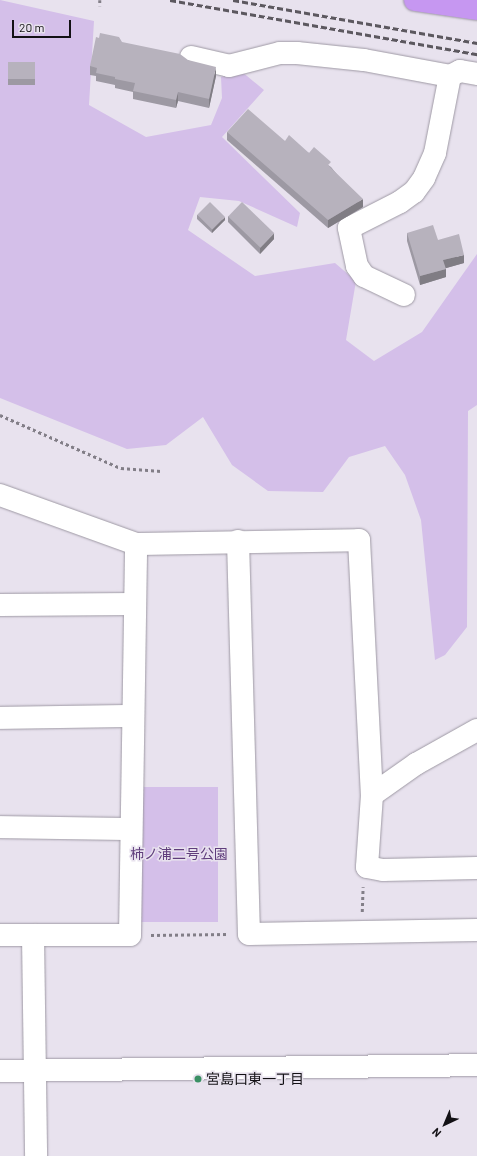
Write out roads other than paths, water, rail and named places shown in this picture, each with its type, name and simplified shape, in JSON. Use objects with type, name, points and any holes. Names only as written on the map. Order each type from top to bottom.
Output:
[{"type":"highway","points":[[416,0],[477,9]]},
{"type":"street","points":[[191,57],[229,66],[280,53],[297,53],[364,60],[450,76],[460,71],[477,74]]},
{"type":"street","points":[[404,294],[364,276],[357,266],[349,228],[400,202],[414,192],[424,178],[436,147],[450,76]]},
{"type":"street","points":[[0,495],[136,544],[359,540],[372,795],[367,867],[383,870],[477,868]]},
{"type":"street","points":[[238,541],[249,934],[477,930]]},
{"type":"street","points":[[0,935],[130,935],[132,716],[136,544]]},
{"type":"street","points":[[0,605],[134,604]]},
{"type":"street","points":[[0,718],[132,716]]},
{"type":"street","points":[[372,795],[416,764],[477,730]]},
{"type":"street","points":[[0,827],[131,829]]},
{"type":"street","points":[[33,935],[36,1156]]},
{"type":"street","points":[[0,1071],[477,1065]]},
{"type":"railway","points":[[170,0],[477,54]]},
{"type":"railway","points":[[233,0],[477,43]]},
{"type":"place","name":"宮島口東一丁目","points":[[198,1079]]},
{"type":"park label","name":"柿ノ浦二号公園","points":[[179,854]]}]
